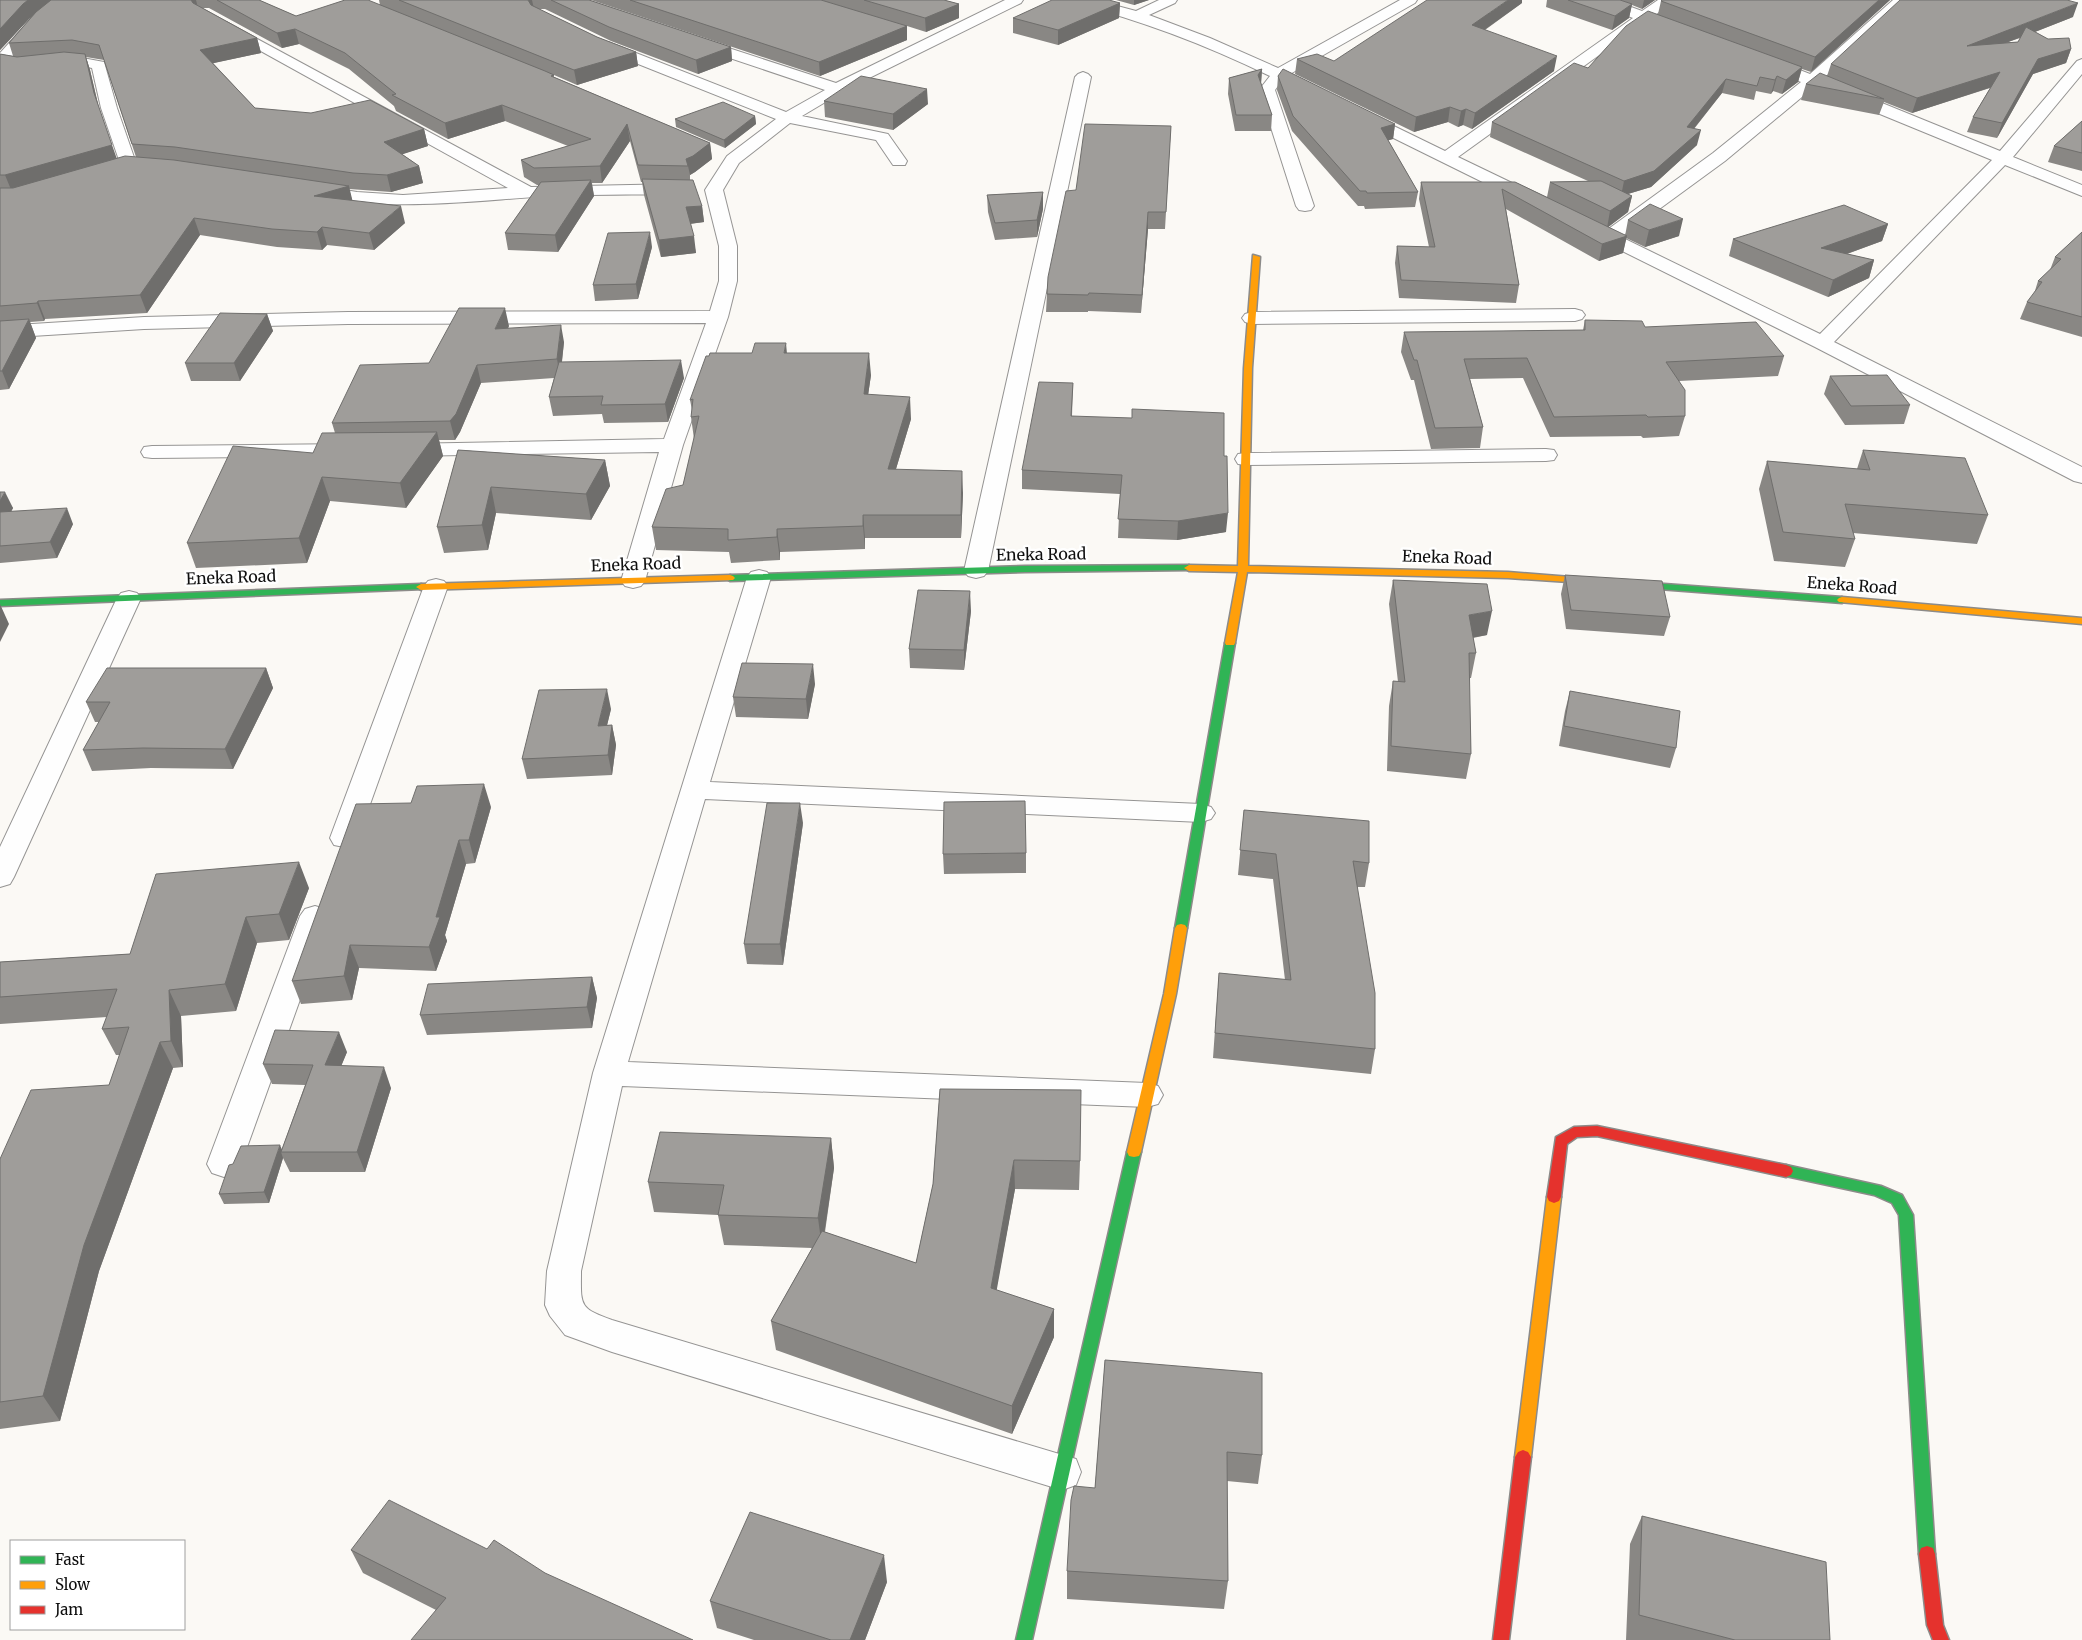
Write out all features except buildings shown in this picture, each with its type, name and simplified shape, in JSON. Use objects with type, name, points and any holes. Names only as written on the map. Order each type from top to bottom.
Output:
[{"type":"street","points":[[65,0],[35,22],[1,61],[5,65],[20,66],[74,62],[90,62],[99,65],[109,108],[138,166],[110,172]]},
{"type":"street","points":[[633,581],[672,445],[718,317],[728,281],[728,246],[714,190],[733,160],[787,118],[838,89],[1016,0]]},
{"type":"street","points":[[1078,0],[1137,16],[1208,44],[1279,74],[1331,101]]},
{"type":"street","points":[[1137,16],[1170,0]]},
{"type":"street","points":[[1305,206],[1267,90],[1279,74],[1410,0]]},
{"type":"street","points":[[1599,0],[1689,33]]},
{"type":"street","points":[[1446,158],[1667,0]]},
{"type":"street","points":[[1609,237],[1719,157],[1813,80],[1901,0]]},
{"type":"street","points":[[211,18],[527,192]]},
{"type":"street","points":[[915,35],[933,41]]},
{"type":"street","points":[[588,38],[787,118],[882,137],[899,161]]},
{"type":"street","points":[[681,38],[838,89]]},
{"type":"street","points":[[1751,56],[2082,191]]},
{"type":"street","points":[[1822,343],[2003,158],[2082,64]]},
{"type":"street","points":[[976,571],[1083,77]]},
{"type":"street","points":[[1349,110],[1540,204]]},
{"type":"street","points":[[715,152],[733,160]]},
{"type":"street","points":[[298,188],[357,197],[403,200],[527,192],[652,188],[714,190]]},
{"type":"street","points":[[1575,220],[2080,472]]},
{"type":"street","points":[[1024,1640],[1170,994],[1243,568],[1248,368],[1256,257]]},
{"type":"street","points":[[1252,318],[1575,315]]},
{"type":"street","points":[[0,332],[144,323],[348,318],[718,317]]},
{"type":"street","points":[[152,452],[672,445]]},
{"type":"street","points":[[1246,459],[1546,455]]},
{"type":"street","name":"Eneka Road","points":[[0,604],[436,586],[976,571],[1243,568],[1508,575],[1880,603],[2082,621]]},
{"type":"street","points":[[759,577],[609,1073],[564,1271],[563,1305],[578,1324],[1062,1472]]},
{"type":"street","points":[[334,866],[436,586]]},
{"type":"street","points":[[0,877],[129,598]]},
{"type":"street","points":[[694,790],[1201,814]]},
{"type":"street","points":[[224,1164],[323,894]]},
{"type":"street","points":[[609,1073],[1147,1095]]},
{"type":"street","points":[[1500,1640],[1561,1141],[1574,1132],[1597,1131],[1876,1190],[1898,1199],[1906,1216],[1928,1572],[1935,1625],[1941,1640]]},
{"type":"traffic: fast","points":[[730,578],[1025,569],[1189,568]]},
{"type":"traffic: fast","points":[[1596,582],[1842,600]]},
{"type":"traffic: fast","points":[[0,603],[421,587]]},
{"type":"traffic: fast","points":[[1181,928],[1230,643]]},
{"type":"traffic: fast","points":[[1024,1640],[1134,1152]]},
{"type":"traffic: fast","points":[[1786,1171],[1876,1190],[1897,1199],[1906,1215],[1927,1554]]},
{"type":"traffic: slow","points":[[1230,643],[1243,568],[1248,368],[1256,257]]},
{"type":"traffic: slow","points":[[1189,568],[1508,575],[1596,582]]},
{"type":"traffic: slow","points":[[421,587],[730,578]]},
{"type":"traffic: slow","points":[[1842,600],[2082,621]]},
{"type":"traffic: slow","points":[[1134,1152],[1170,994],[1181,928]]},
{"type":"traffic: slow","points":[[1523,1457],[1554,1197]]},
{"type":"traffic: jam","points":[[1554,1197],[1561,1141],[1574,1132],[1597,1131],[1786,1171]]},
{"type":"traffic: jam","points":[[1501,1640],[1523,1457]]},
{"type":"traffic: jam","points":[[1927,1554],[1935,1625],[1941,1640]]}]
